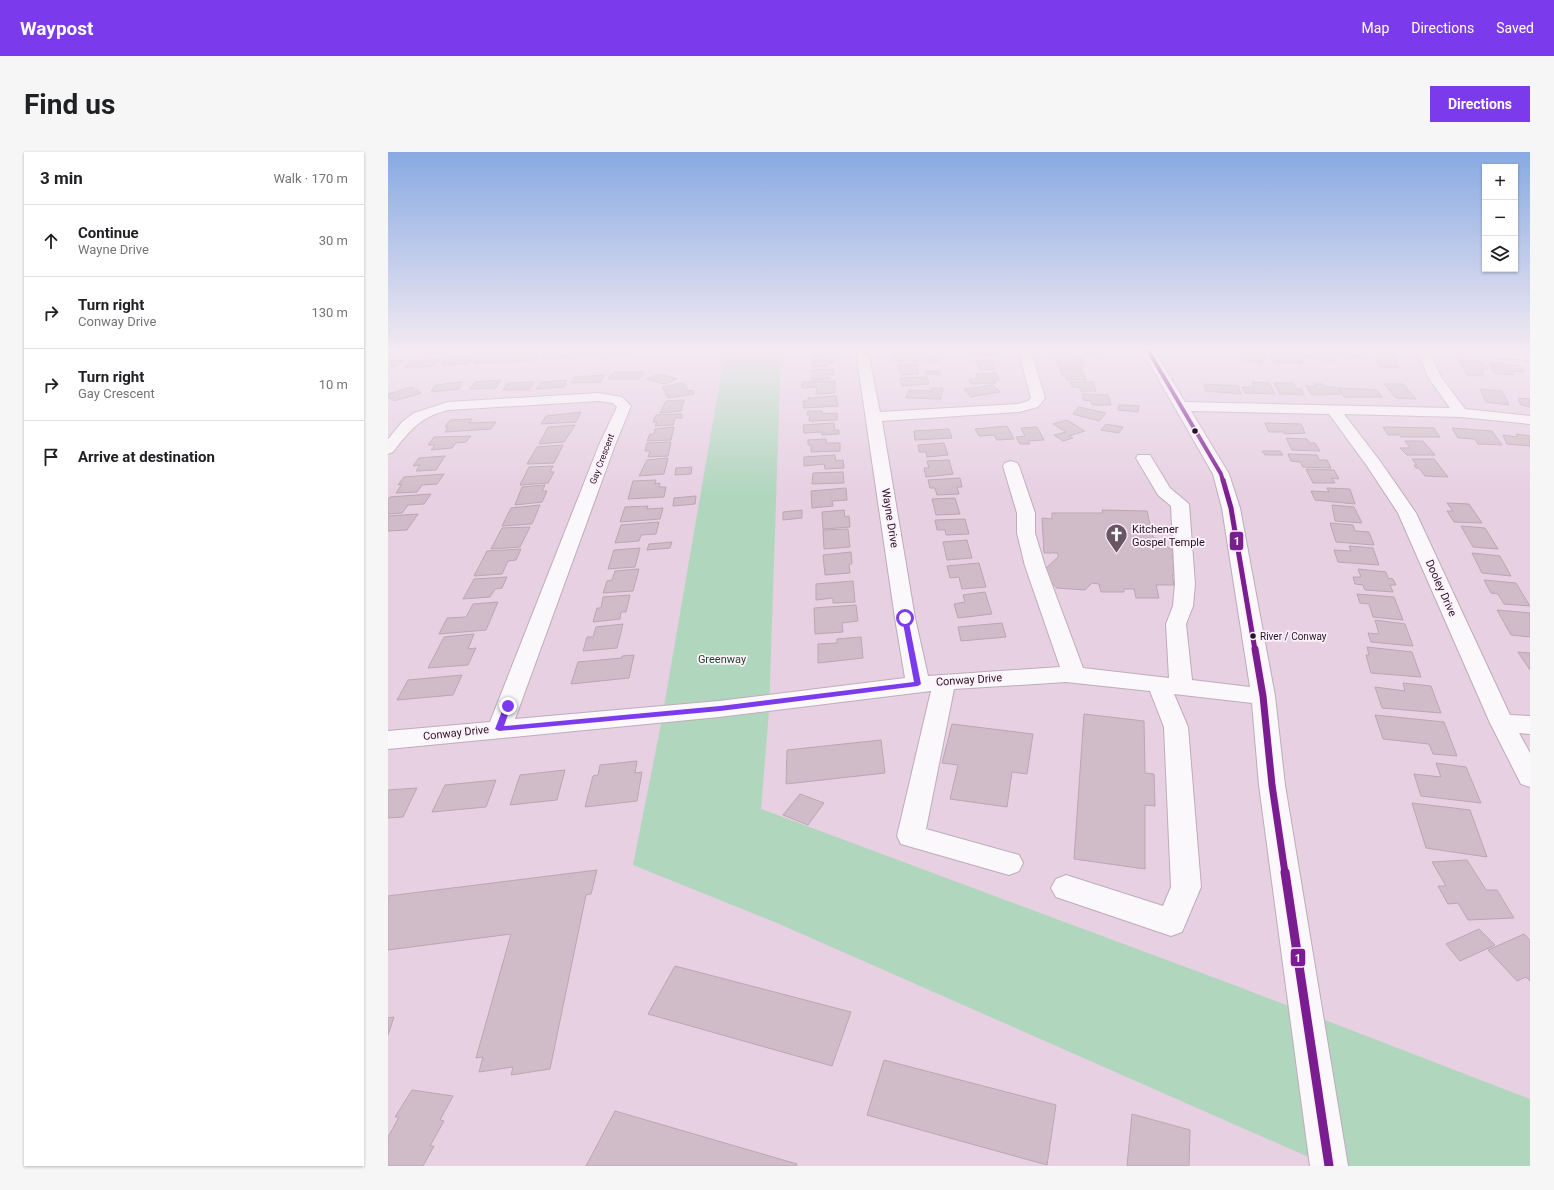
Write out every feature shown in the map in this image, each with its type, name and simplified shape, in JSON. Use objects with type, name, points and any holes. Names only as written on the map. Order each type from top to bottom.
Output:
[{"type":"street","name":"Gay Crescent","points":[[388,449],[412,419],[428,410],[448,406],[560,399]]},
{"type":"street","name":"Gay Crescent","points":[[499,729],[607,445],[624,406],[617,400],[613,399]]},
{"type":"street","name":"Wayne Drive","points":[[871,399],[905,618],[918,684]]},
{"type":"street","points":[[874,417],[1019,408],[1033,404],[1037,399]]},
{"type":"street","points":[[1177,399],[1221,474],[1231,508],[1263,696],[1271,777],[1329,1166]]},
{"type":"street","points":[[1451,399],[1461,413]]},
{"type":"street","points":[[1181,406],[1461,413],[1530,420]]},
{"type":"street","name":"Dooley Drive","points":[[1333,409],[1374,464],[1407,513],[1502,723],[1530,777]]},
{"type":"street","points":[[1066,888],[1171,922],[1186,886],[1176,727],[1170,685],[1176,624],[1183,606],[1185,584],[1180,504],[1164,491],[1144,458]]},
{"type":"street","points":[[1011,466],[1026,513],[1026,533],[1034,566],[1074,674]]},
{"type":"street","name":"Conway Drive","points":[[388,740],[720,709],[918,684],[1066,674],[1263,696]]},
{"type":"street","points":[[944,682],[911,836],[1009,863]]},
{"type":"street","points":[[1502,723],[1530,725]]},
{"type":"green space","name":"Greenway","points":[[717,399],[779,399],[769,711],[761,809],[1234,985],[1530,1099],[1530,1166],[1329,1166],[777,923],[633,865],[661,724]]},
{"type":"building","points":[[808,399],[837,399],[838,406],[804,408],[803,401],[808,401]]},
{"type":"building","points":[[1109,399],[1111,405],[1092,405],[1091,401],[1083,400]]},
{"type":"building","points":[[1485,399],[1506,399],[1509,405],[1486,402]]},
{"type":"building","points":[[1519,399],[1530,399],[1530,407],[1521,405]]},
{"type":"building","points":[[684,400],[681,411],[660,413],[666,401]]},
{"type":"building","points":[[1119,405],[1139,406],[1138,412],[1118,410]]},
{"type":"building","points":[[1079,407],[1106,413],[1099,421],[1073,414]]},
{"type":"building","points":[[808,411],[822,411],[822,414],[837,413],[837,420],[809,421],[810,415],[807,415]]},
{"type":"building","points":[[581,412],[576,422],[541,424],[546,416]]},
{"type":"building","points":[[682,414],[682,418],[675,418],[673,425],[655,426],[657,422],[653,422],[656,415]]},
{"type":"building","points":[[472,419],[469,423],[496,422],[491,429],[445,432],[448,427],[445,427],[450,420]]},
{"type":"building","points":[[1067,420],[1085,431],[1069,436],[1073,438],[1063,441],[1054,435],[1066,432],[1053,424]]},
{"type":"building","points":[[834,423],[835,430],[839,430],[839,434],[822,435],[822,432],[804,433],[803,425]]},
{"type":"building","points":[[1265,423],[1301,424],[1305,433],[1285,434],[1284,432],[1269,432]]},
{"type":"building","points":[[1106,424],[1123,427],[1119,433],[1101,430]]},
{"type":"building","points":[[575,425],[564,442],[539,444],[548,427]]},
{"type":"building","points":[[1007,426],[1014,439],[997,440],[994,435],[979,436],[975,429]]},
{"type":"building","points":[[674,427],[671,440],[647,441],[650,434],[654,434],[655,429]]},
{"type":"building","points":[[1037,427],[1044,440],[1028,441],[1030,444],[1020,444],[1016,437],[1025,436],[1021,428]]},
{"type":"building","points":[[1383,427],[1434,428],[1440,437],[1401,437],[1399,435],[1388,435]]},
{"type":"building","points":[[1452,428],[1492,431],[1502,445],[1478,444],[1475,439],[1458,438]]},
{"type":"building","points":[[949,429],[952,438],[915,440],[914,431]]},
{"type":"building","points":[[1516,434],[1530,436],[1530,446],[1507,444],[1503,435],[1518,437]]},
{"type":"building","points":[[471,436],[466,442],[456,443],[452,448],[431,450],[435,445],[428,445],[434,437]]},
{"type":"building","points":[[1286,438],[1307,439],[1310,443],[1315,443],[1320,451],[1292,450]]},
{"type":"building","points":[[826,439],[826,443],[840,443],[840,451],[811,452],[811,445],[808,445],[808,440]]},
{"type":"building","points":[[1405,441],[1423,441],[1435,455],[1407,455],[1400,448],[1410,448]]},
{"type":"building","points":[[671,442],[668,456],[648,457],[650,451],[645,451],[647,443]]},
{"type":"building","points":[[944,443],[948,455],[927,457],[926,452],[919,452],[918,445]]},
{"type":"building","points":[[563,445],[554,463],[527,464],[537,447]]},
{"type":"building","points":[[1262,451],[1280,451],[1283,455],[1265,455]]},
{"type":"building","points":[[1288,454],[1317,455],[1319,460],[1327,460],[1331,468],[1303,467],[1300,462],[1291,461]]},
{"type":"building","points":[[835,455],[836,461],[843,460],[844,468],[825,469],[824,464],[804,466],[804,457]]},
{"type":"building","points":[[445,456],[436,470],[416,471],[420,465],[413,466],[419,458]]},
{"type":"building","points":[[668,458],[664,474],[639,476],[647,460]]},
{"type":"building","points":[[1412,459],[1434,459],[1448,477],[1425,476],[1419,468],[1416,468],[1414,465],[1417,465]]},
{"type":"building","points":[[949,460],[953,474],[926,477],[924,468],[929,468],[927,461]]},
{"type":"building","points":[[553,466],[550,472],[554,472],[548,483],[520,485],[529,467]]},
{"type":"building","points":[[692,467],[691,474],[675,475],[676,468]]},
{"type":"building","points":[[1306,469],[1334,470],[1339,479],[1332,478],[1335,483],[1313,483]]},
{"type":"building","points":[[843,472],[844,483],[812,484],[813,473]]},
{"type":"building","points":[[444,474],[437,484],[422,485],[417,492],[396,493],[402,484],[398,485],[404,477]]},
{"type":"building","points":[[960,478],[962,487],[957,487],[959,494],[937,495],[935,488],[930,488],[928,480]]},
{"type":"building","points":[[656,480],[655,484],[660,483],[659,487],[666,487],[664,497],[628,499],[633,481]]},
{"type":"building","points":[[545,485],[542,491],[547,491],[542,502],[515,505],[522,487]]},
{"type":"building","points":[[846,488],[847,500],[832,501],[833,506],[812,508],[811,491]]},
{"type":"building","points":[[1327,488],[1350,489],[1355,504],[1315,500],[1311,491],[1329,492]]},
{"type":"building","points":[[431,494],[424,504],[408,505],[402,513],[388,514],[388,499],[390,497]]},
{"type":"building","points":[[696,496],[695,504],[673,506],[674,498]]},
{"type":"building","points":[[955,498],[960,514],[936,515],[932,499]]},
{"type":"building","points":[[1447,503],[1469,504],[1482,523],[1454,522],[1447,511],[1453,511]]},
{"type":"building","points":[[540,505],[532,524],[502,526],[511,508]]},
{"type":"building","points":[[1332,505],[1354,507],[1362,523],[1335,521]]},
{"type":"building","points":[[648,506],[647,509],[663,508],[660,519],[620,522],[625,507]]},
{"type":"building","points":[[802,510],[802,518],[783,520],[783,512]]},
{"type":"building","points":[[844,510],[845,517],[849,516],[850,527],[823,529],[822,512]]},
{"type":"building","name":"Kitchener Gospel Temple","points":[[1102,510],[1147,511],[1153,537],[1175,552],[1172,557],[1177,561],[1173,567],[1175,575],[1172,575],[1174,585],[1156,585],[1159,598],[1136,598],[1134,589],[1124,589],[1124,592],[1101,592],[1099,584],[1092,583],[1085,590],[1057,588],[1041,573],[1058,557],[1058,553],[1044,553],[1042,518],[1052,519],[1052,513],[1103,513]]},
{"type":"building","points":[[418,514],[407,530],[388,531],[388,516]]},
{"type":"building","points":[[965,519],[969,534],[946,535],[945,530],[937,530],[935,520]]},
{"type":"building","points":[[659,522],[656,534],[641,535],[639,541],[615,543],[621,525]]},
{"type":"building","points":[[1330,523],[1353,525],[1355,531],[1369,532],[1374,545],[1336,542]]},
{"type":"building","points":[[1461,526],[1485,528],[1498,549],[1473,547]]},
{"type":"building","points":[[530,527],[520,547],[491,549],[502,528]]},
{"type":"building","points":[[848,529],[850,547],[824,549],[823,530]]},
{"type":"building","points":[[967,540],[972,558],[947,560],[943,542]]},
{"type":"building","points":[[672,542],[670,548],[647,550],[649,544]]},
{"type":"building","points":[[1349,546],[1373,548],[1379,565],[1338,562],[1334,550],[1351,551]]},
{"type":"building","points":[[640,548],[635,567],[608,569],[614,550]]},
{"type":"building","points":[[521,549],[516,560],[508,561],[502,574],[474,576],[487,551]]},
{"type":"building","points":[[851,552],[852,564],[849,564],[850,573],[825,575],[823,555]]},
{"type":"building","points":[[1472,553],[1500,556],[1511,576],[1482,573]]},
{"type":"building","points":[[979,563],[986,587],[962,589],[959,577],[950,578],[947,566]]},
{"type":"building","points":[[639,569],[633,591],[603,593],[607,581],[612,580],[615,571]]},
{"type":"building","points":[[1358,569],[1386,572],[1388,578],[1393,579],[1396,585],[1390,585],[1393,592],[1365,590],[1363,585],[1355,584],[1353,577],[1361,577]]},
{"type":"building","points":[[507,577],[502,588],[495,589],[490,597],[463,599],[474,579]]},
{"type":"building","points":[[1484,580],[1516,583],[1530,606],[1504,604],[1498,594],[1491,593]]},
{"type":"building","points":[[853,581],[855,602],[833,603],[833,598],[816,600],[816,584]]},
{"type":"building","points":[[985,592],[992,614],[958,618],[954,604],[965,602],[963,595]]},
{"type":"building","points":[[1357,594],[1394,597],[1403,620],[1373,617],[1369,604],[1360,603]]},
{"type":"building","points":[[630,595],[626,612],[621,612],[620,619],[593,622],[597,608],[601,608],[603,597]]},
{"type":"building","points":[[498,602],[486,630],[439,634],[447,618],[466,617],[473,604]]},
{"type":"building","points":[[856,605],[858,621],[842,623],[843,632],[815,634],[814,608]]},
{"type":"building","points":[[1497,610],[1530,613],[1530,637],[1511,635]]},
{"type":"building","points":[[1375,620],[1405,624],[1413,646],[1371,642],[1368,633],[1379,634]]},
{"type":"building","points":[[1002,623],[1006,637],[961,641],[958,627]]},
{"type":"building","points":[[623,624],[617,648],[583,651],[587,637],[593,637],[596,627]]},
{"type":"building","points":[[474,634],[468,649],[476,648],[468,665],[428,668],[444,637]]},
{"type":"building","points":[[861,637],[863,658],[818,663],[818,644],[837,643],[837,639]]},
{"type":"building","points":[[1367,647],[1412,652],[1421,677],[1371,673],[1366,655],[1369,655]]},
{"type":"building","points":[[1518,652],[1530,653],[1530,670]]},
{"type":"building","points":[[634,655],[629,678],[571,684],[578,662],[622,658],[622,656]]},
{"type":"building","points":[[462,675],[453,695],[397,700],[408,680]]},
{"type":"building","points":[[1403,683],[1431,686],[1441,713],[1382,708],[1375,687],[1405,691]]},
{"type":"building","points":[[1084,714],[1144,721],[1145,773],[1154,774],[1155,806],[1145,805],[1145,869],[1074,859]]},
{"type":"building","points":[[1375,715],[1444,722],[1457,756],[1433,754],[1429,744],[1383,739]]},
{"type":"building","points":[[952,724],[1033,734],[1027,774],[1012,772],[1007,807],[950,799],[958,765],[942,763]]},
{"type":"building","points":[[881,740],[885,773],[786,784],[787,750]]},
{"type":"building","points":[[637,761],[635,773],[642,772],[637,801],[585,807],[593,776],[598,775],[600,765]]},
{"type":"building","points":[[1436,763],[1466,767],[1481,803],[1421,796],[1414,774],[1441,777]]},
{"type":"building","points":[[565,770],[557,800],[510,805],[520,775]]},
{"type":"building","points":[[496,780],[486,807],[432,812],[445,785]]},
{"type":"building","points":[[417,788],[403,817],[388,818],[388,790]]},
{"type":"building","points":[[800,794],[824,803],[808,825],[783,815]]},
{"type":"building","points":[[1412,803],[1470,810],[1487,857],[1426,848]]},
{"type":"building","points":[[1467,860],[1486,890],[1497,890],[1514,918],[1468,920],[1458,903],[1448,904],[1438,886],[1446,886],[1432,862]]},
{"type":"building","points":[[597,870],[591,894],[586,895],[550,1069],[511,1075],[513,1067],[479,1072],[483,1057],[476,1058],[511,934],[388,950],[388,896]]},
{"type":"building","points":[[1479,929],[1495,945],[1460,961],[1446,944]]},
{"type":"building","points":[[1524,934],[1530,940],[1530,981],[1526,977],[1517,981],[1488,950]]},
{"type":"building","points":[[675,966],[851,1012],[832,1066],[648,1014]]},
{"type":"building","points":[[394,1017],[388,1035],[388,1018]]},
{"type":"building","points":[[884,1060],[1056,1105],[1047,1165],[867,1115]]},
{"type":"building","points":[[412,1090],[453,1096],[440,1120],[444,1121],[430,1146],[434,1146],[423,1166],[388,1166],[388,1137],[399,1117],[395,1117]]},
{"type":"building","points":[[615,1111],[797,1164],[796,1166],[586,1166]]},
{"type":"building","points":[[1132,1114],[1190,1130],[1189,1166],[1127,1166]]},
{"type":"transit line","name":"1","points":[[1177,399],[1221,474],[1231,508],[1263,696],[1272,785],[1329,1166]]},
{"type":"place","name":"Kitchener Gospel Temple","points":[[1116,554]]},
{"type":"place","name":"River / Conway","points":[[1253,636]]},
{"type":"route","points":[[508,706],[499,729],[720,709],[918,684],[905,618]]}]
